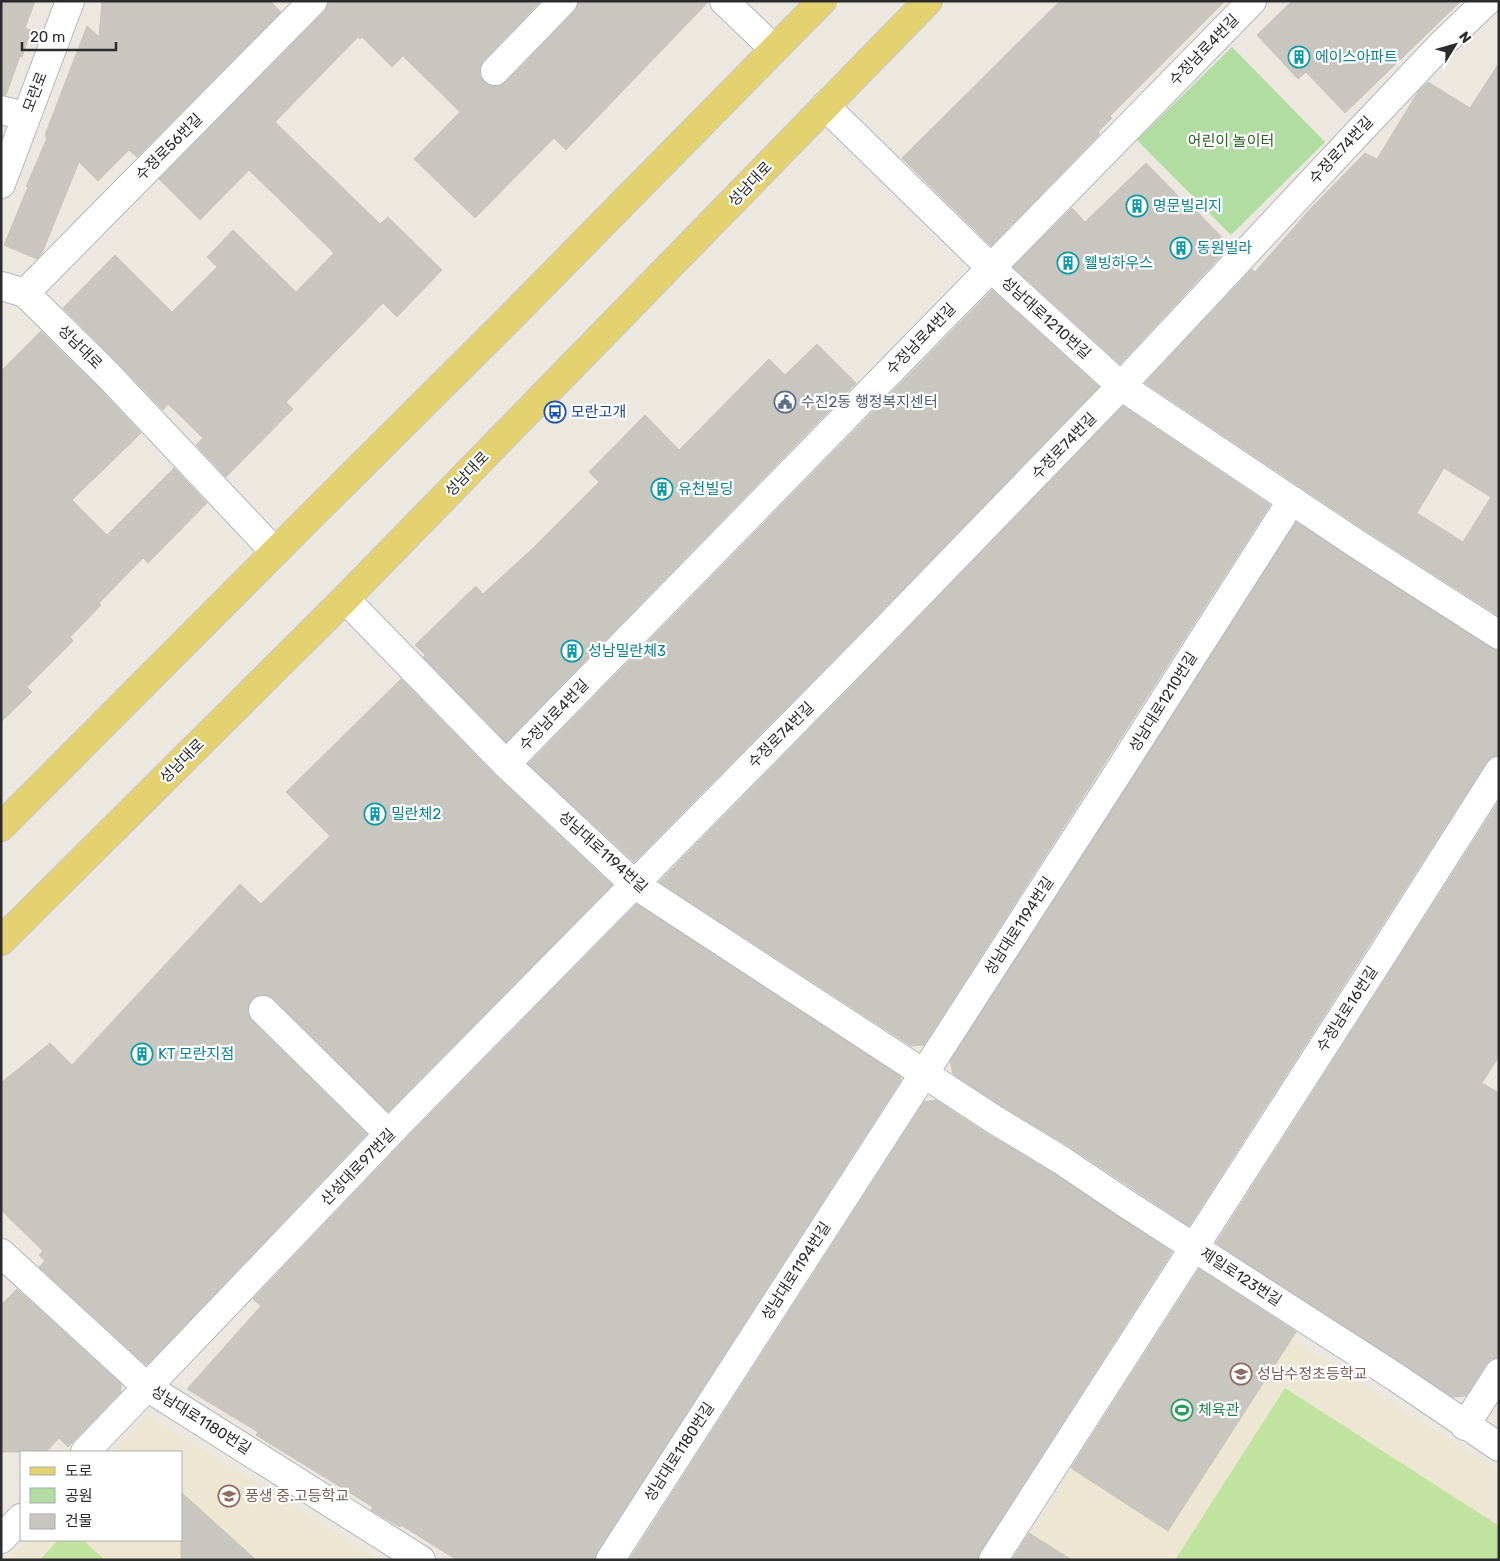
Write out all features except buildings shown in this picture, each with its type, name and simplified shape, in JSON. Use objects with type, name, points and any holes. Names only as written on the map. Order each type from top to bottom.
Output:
[{"type":"main road","points":[[1,827],[508,320],[822,1]]},
{"type":"main road","name":"성남대로","points":[[1,941],[345,599],[928,1]]},
{"type":"street","name":"모란로","points":[[1,184],[14,113],[70,1]]},
{"type":"street","name":"수정로56번길","points":[[13,289],[313,1]]},
{"type":"street","points":[[495,71],[563,1]]},
{"type":"street","points":[[724,1],[774,49]]},
{"type":"street","name":"수정남로4번길","points":[[506,764],[1252,1]]},
{"type":"street","name":"수정로74번길","points":[[634,884],[878,637],[1121,386],[1440,45],[1487,1]]},
{"type":"street","name":"성남대로1210번길","points":[[825,106],[991,268],[1121,386],[1421,586],[1499,635]]},
{"type":"street","name":"성남대로","points":[[13,289],[109,376],[275,552]]},
{"type":"street","name":"성남대로1210번길","points":[[1114,779],[1292,500]]},
{"type":"street","name":"성남대로1194번길","points":[[345,599],[506,764],[634,884],[925,1072],[995,1120],[1061,1160],[1125,1204],[1194,1247]]},
{"type":"street","name":"수정남로16번길","points":[[1194,1247],[1499,771]]},
{"type":"street","name":"성남대로1194번길","points":[[748,1344],[1114,779]]},
{"type":"street","name":"산성대로97번길","points":[[85,1451],[389,1134],[634,884]]},
{"type":"street","points":[[263,1010],[389,1134]]},
{"type":"street","name":"제일로123번길","points":[[993,1560],[1194,1247],[1397,1378],[1465,1426],[1499,1447]]},
{"type":"street","name":"성남대로1180번길","points":[[1,1253],[147,1387],[421,1560]]},
{"type":"street","name":"성남대로1180번길","points":[[610,1560],[748,1344]]},
{"type":"street","points":[[1465,1426],[1499,1372]]},
{"type":"street","points":[[1,1539],[20,1519]]},
{"type":"shaded area","name":"성남수정초등학교","points":[[1197,1278],[1499,1471],[1499,1560],[1013,1560]]},
{"type":"shaded area","name":"풍생 중.고등학교","points":[[148,1415],[380,1560],[6,1560],[24,1541],[182,1541],[182,1451],[112,1451]]},
{"type":"green space","name":"어린이 놀이터","points":[[1232,47],[1325,142],[1231,235],[1137,140]]},
{"type":"green space","points":[[1285,1388],[1499,1526],[1499,1560],[1175,1560]]},
{"type":"green space","points":[[57,1541],[84,1541],[105,1560],[40,1560]]},
{"type":"place","name":"에이스아파트","points":[[1299,57]]},
{"type":"place","name":"명문빌리지","points":[[1137,206]]},
{"type":"place","name":"동원빌라","points":[[1181,248]]},
{"type":"place","name":"웰빙하우스","points":[[1068,263]]},
{"type":"place","name":"수진2동 행정복지센터","points":[[785,402]]},
{"type":"place","name":"모란고개","points":[[555,412]]},
{"type":"place","name":"유천빌딩","points":[[662,489]]},
{"type":"place","name":"성남밀란체3","points":[[572,651]]},
{"type":"place","name":"밀란체2","points":[[375,814]]},
{"type":"place","name":"KT 모란지점","points":[[142,1054]]},
{"type":"place","name":"성남수정초등학교","points":[[1241,1374]]},
{"type":"place","name":"체육관","points":[[1182,1410]]},
{"type":"place","name":"풍생 중.고등학교","points":[[229,1496]]}]
